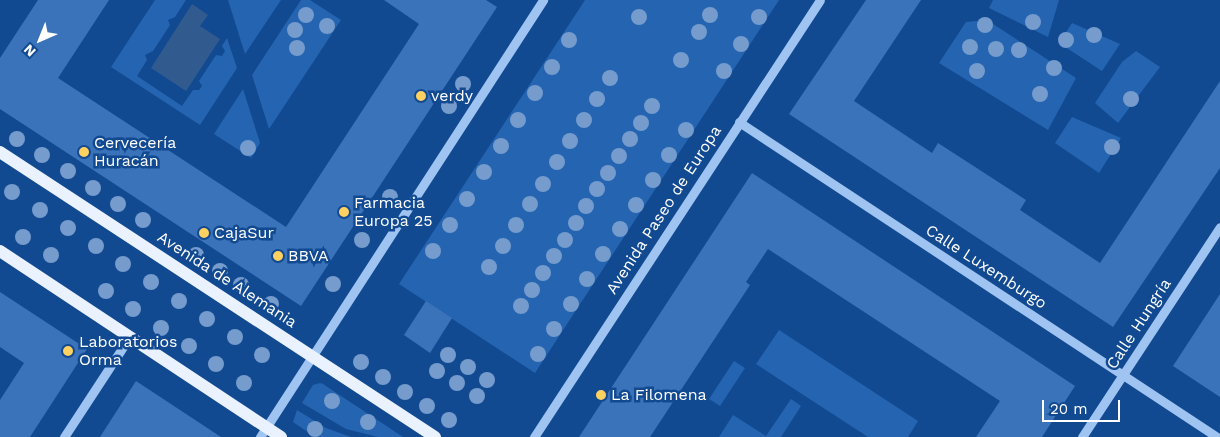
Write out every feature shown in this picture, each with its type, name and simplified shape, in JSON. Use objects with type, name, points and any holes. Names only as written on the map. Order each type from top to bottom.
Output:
[{"type":"main road","name":"Avenida de Alemania","points":[[0,152],[435,437]]},
{"type":"main road","points":[[0,251],[130,336],[263,432],[281,437]]},
{"type":"street","points":[[263,432],[310,355],[543,0]]},
{"type":"street","name":"Avenida Paseo de Europa","points":[[534,437],[820,0]]},
{"type":"street","name":"Calle Luxemburgo","points":[[739,122],[1217,437]]},
{"type":"street","name":"Calle Hungría","points":[[1082,437],[1220,227]]},
{"type":"street","points":[[64,437],[130,336]]},
{"type":"shaded area","points":[[155,0],[186,0],[175,17],[168,20],[170,25],[153,51],[145,55],[147,60],[137,76],[182,106],[193,90],[199,90],[202,86],[199,81],[216,55],[222,56],[225,51],[222,46],[227,38],[237,68],[200,125],[111,67]]},
{"type":"shaded area","points":[[228,0],[281,0],[245,54]]},
{"type":"shaded area","points":[[301,0],[310,0],[341,20],[269,129],[252,75]]},
{"type":"shaded area","points":[[585,0],[779,0],[535,373],[399,284]]},
{"type":"shaded area","points":[[993,0],[1059,0],[1048,37],[989,8]]},
{"type":"shaded area","points":[[192,4],[208,15],[200,26],[220,39],[186,91],[151,68]]},
{"type":"shaded area","points":[[987,20],[1076,78],[1048,130],[939,63],[966,22]]},
{"type":"shaded area","points":[[1072,23],[1120,44],[1102,71],[1059,43]]},
{"type":"shaded area","points":[[1136,51],[1160,67],[1118,123],[1095,103],[1122,62]]},
{"type":"shaded area","points":[[243,89],[260,143],[251,158],[214,134]]},
{"type":"shaded area","points":[[1072,117],[1121,138],[1099,173],[1055,143]]},
{"type":"shaded area","points":[[779,330],[918,421],[908,437],[868,437],[756,364]]},
{"type":"shaded area","points":[[734,361],[745,368],[720,406],[709,399]]},
{"type":"shaded area","points":[[320,383],[403,437],[378,437],[346,429],[302,403],[313,385]]},
{"type":"shaded area","points":[[791,399],[801,406],[781,437],[719,437],[733,415],[766,436]]},
{"type":"shaded area","points":[[297,410],[326,428],[351,437],[315,437],[293,422]]},
{"type":"building","points":[[38,0],[109,0],[58,78],[286,227],[419,24],[384,0],[486,0],[497,7],[301,306],[0,109],[0,58]]},
{"type":"building","points":[[866,0],[921,0],[854,101],[932,153],[938,143],[1026,200],[1020,210],[1100,263],[1220,81],[1220,168],[1113,327],[789,114]]},
{"type":"building","points":[[752,173],[1075,386],[1042,437],[976,437],[1000,401],[768,249],[746,282],[750,285],[650,437],[579,437]]},
{"type":"building","points":[[0,292],[87,349],[30,437],[0,437],[0,400],[24,363],[0,347]]},
{"type":"building","points":[[1220,294],[1220,397],[1173,366]]},
{"type":"building","points":[[426,301],[452,318],[430,353],[404,335]]},
{"type":"building","points":[[136,381],[221,437],[100,437]]},
{"type":"place","name":"verdy","points":[[421,96]]},
{"type":"place","name":"Cervecería Huracán","points":[[84,152]]},
{"type":"place","name":"Farmacia Europa 25","points":[[344,212]]},
{"type":"place","name":"CajaSur","points":[[204,233]]},
{"type":"place","name":"BBVA","points":[[278,256]]},
{"type":"place","name":"Laboratorios Orma","points":[[68,351]]},
{"type":"place","name":"La Filomena","points":[[601,395]]}]
